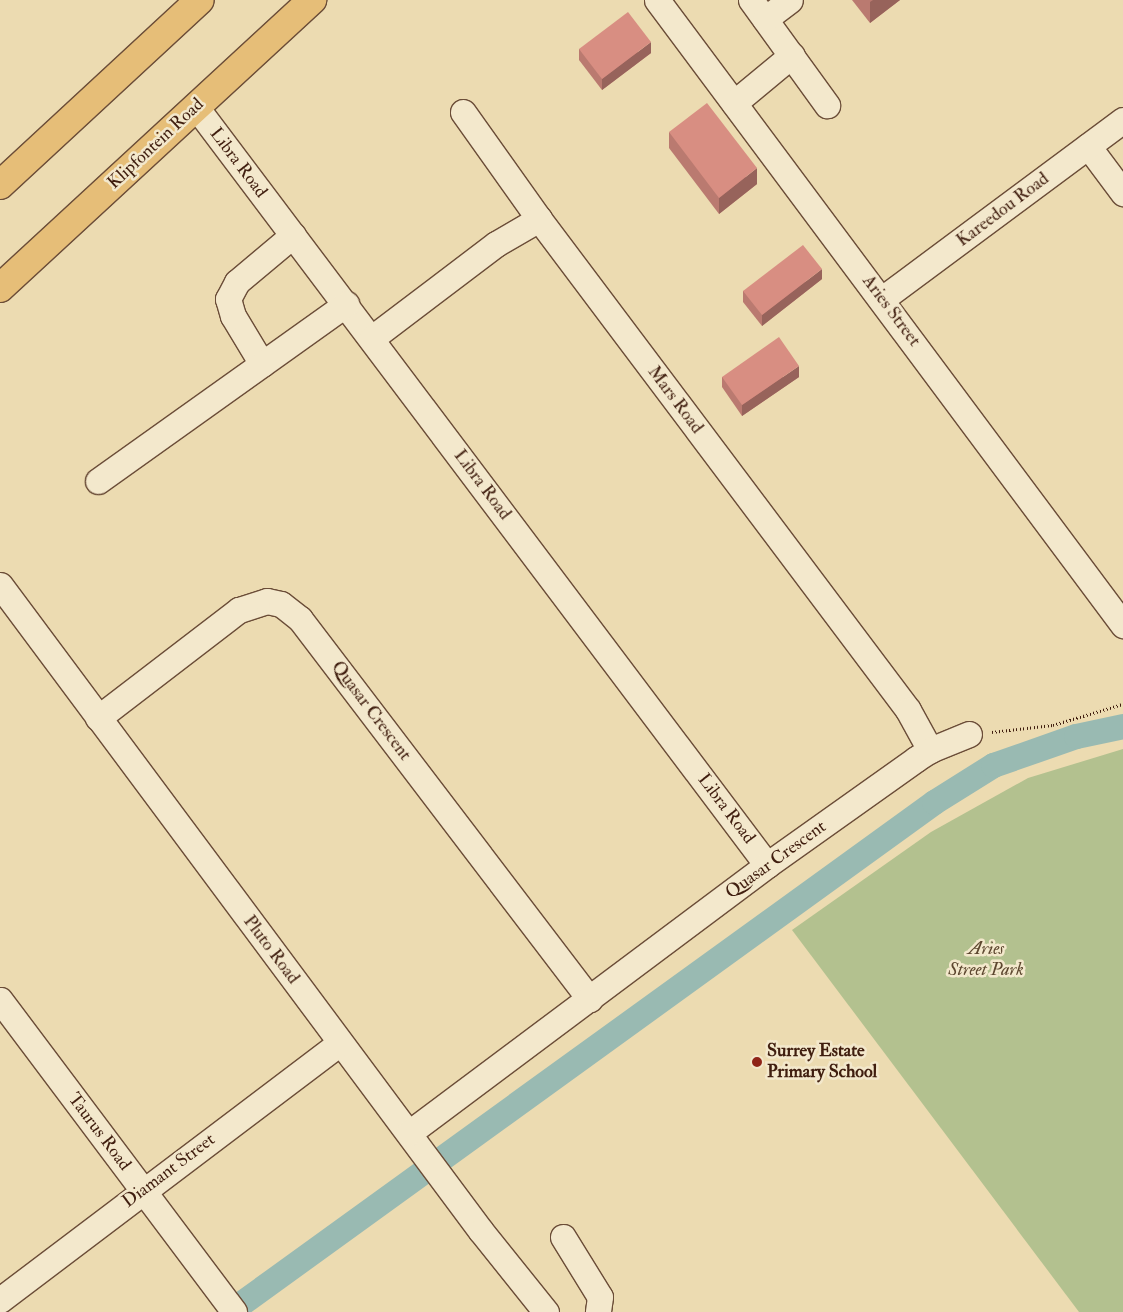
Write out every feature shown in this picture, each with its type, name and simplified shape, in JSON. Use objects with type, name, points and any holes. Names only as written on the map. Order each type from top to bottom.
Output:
[{"type":"main road","points":[[4,174],[200,0]]},
{"type":"main road","name":"Klipfontein Road","points":[[0,288],[312,0]]},
{"type":"street","name":"Aries Street","points":[[657,0],[882,299],[1123,625]]},
{"type":"street","points":[[790,0],[758,9],[827,105]]},
{"type":"street","points":[[734,103],[792,55]]},
{"type":"street","name":"Libra Road","points":[[196,107],[768,864]]},
{"type":"street","name":"Mars Road","points":[[463,112],[539,219],[908,710],[930,750]]},
{"type":"street","name":"Kareedou Road","points":[[882,299],[1123,120]]},
{"type":"street","points":[[1088,146],[1123,193]]},
{"type":"street","points":[[372,338],[496,244],[539,219]]},
{"type":"street","points":[[262,364],[233,316],[228,300],[238,282],[293,235]]},
{"type":"street","points":[[98,481],[346,304]]},
{"type":"street","name":"Pluto Road","points":[[0,585],[481,1231],[546,1312]]},
{"type":"street","name":"Quasar Crescent","points":[[98,718],[239,610],[267,601],[281,604],[300,619],[590,999]]},
{"type":"street","name":"Quasar Crescent","points":[[415,1142],[590,999],[768,864],[930,750],[969,734]]},
{"type":"street","name":"Taurus Road","points":[[0,1000],[230,1306]]},
{"type":"street","name":"Diamant Street","points":[[0,1300],[142,1190],[340,1043]]},
{"type":"street","points":[[563,1237],[600,1297],[598,1312]]},
{"type":"path","points":[[969,734],[1053,725],[1123,704]]},
{"type":"green space","name":"Aries Street Park","points":[[1123,749],[1123,1312],[1079,1312],[792,930],[931,832],[1028,778]]},
{"type":"building","points":[[628,12],[651,42],[602,79],[579,49]]},
{"type":"building","points":[[707,103],[757,168],[719,198],[669,132]]},
{"type":"building","points":[[803,245],[822,269],[762,315],[743,291]]},
{"type":"building","points":[[779,337],[799,366],[742,405],[722,377]]},
{"type":"waterway","points":[[229,1312],[934,802],[993,765],[1076,736],[1123,726]]},
{"type":"place","name":"Surrey Estate Primary School","points":[[757,1062]]}]
